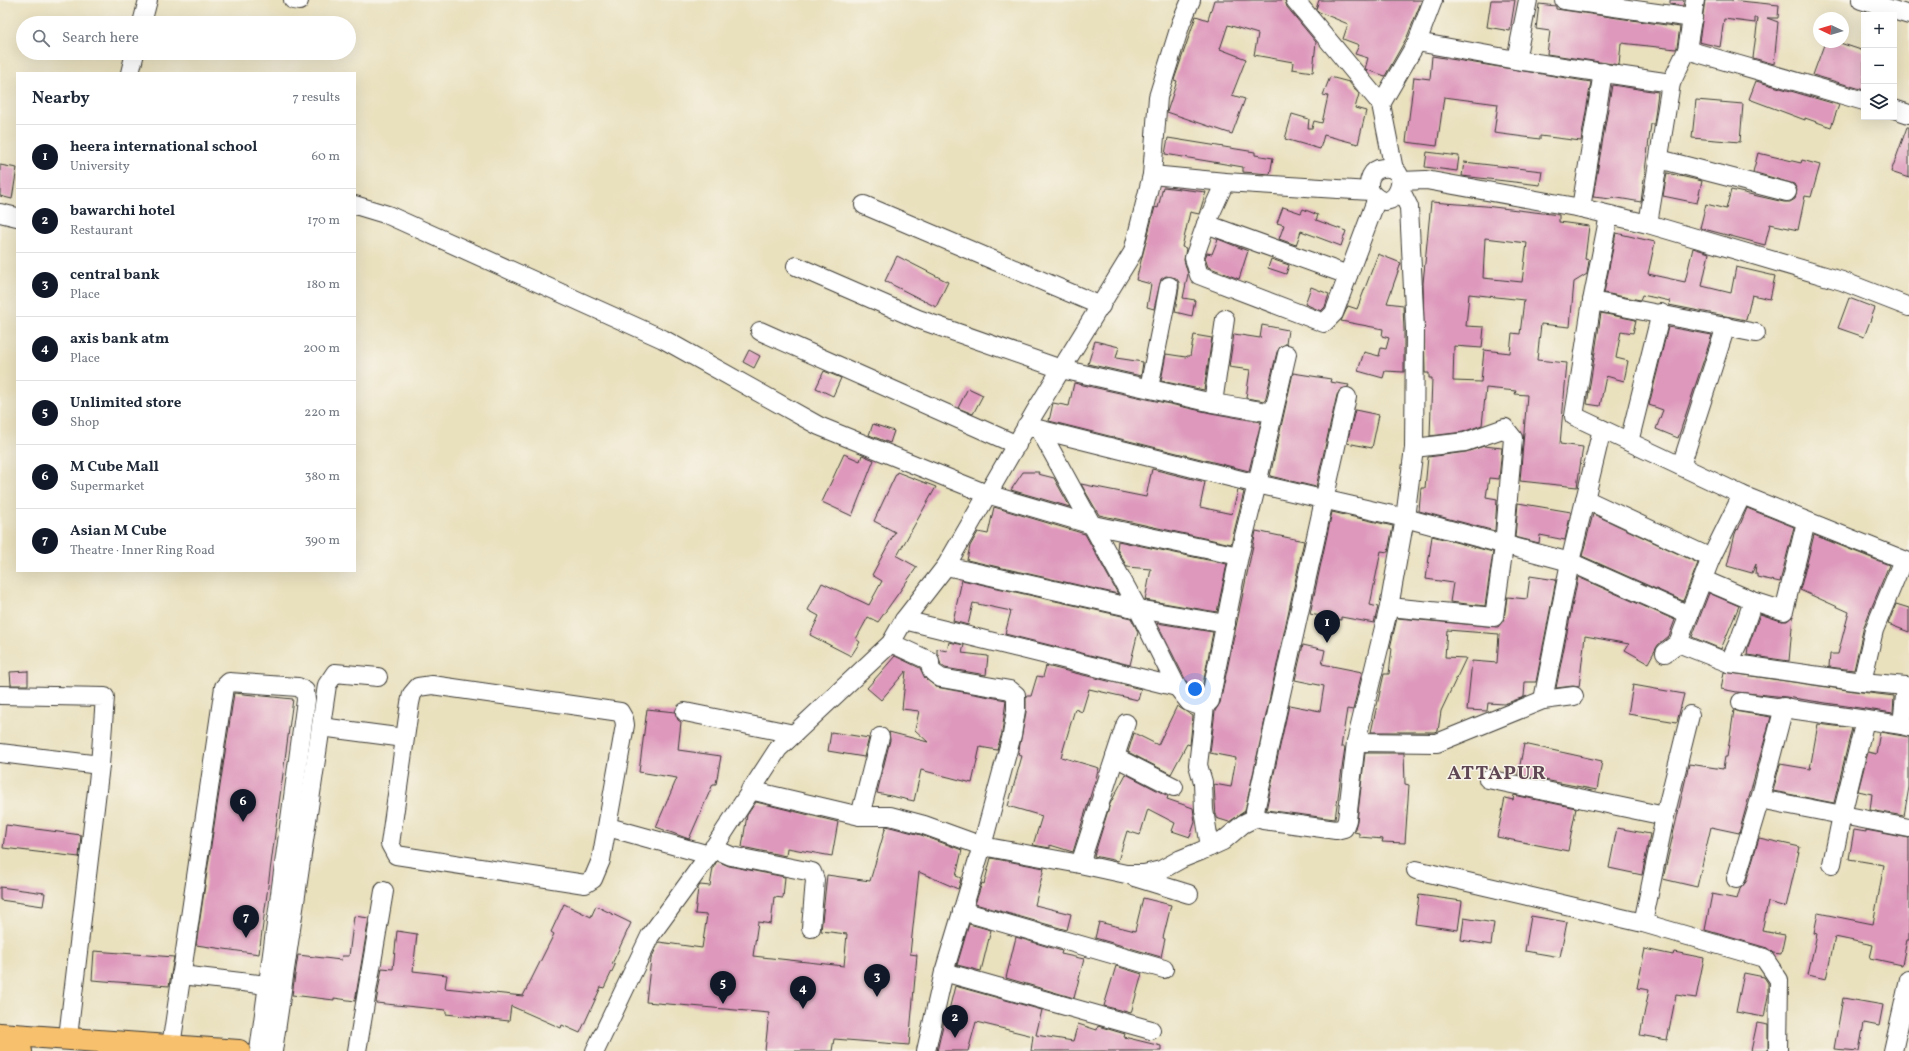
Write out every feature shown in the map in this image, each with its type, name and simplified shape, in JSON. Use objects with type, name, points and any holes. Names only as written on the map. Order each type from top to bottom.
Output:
[{"type":"main road","points":[[0,1034],[26,1044]]},
{"type":"main road","points":[[0,1050],[68,1037],[239,1051]]},
{"type":"street","points":[[144,16],[148,0]]},
{"type":"street","points":[[595,1051],[650,936],[711,852],[778,749],[891,643],[904,620],[946,566],[1017,445],[1033,428],[1061,369],[1133,252],[1152,175],[1158,97],[1181,23],[1191,0]]},
{"type":"street","points":[[1295,0],[1381,104],[1398,180],[1409,207],[1415,330],[1414,448],[1405,518],[1389,607],[1356,742],[1347,820],[1344,828],[1329,829],[1263,820],[1257,817],[1255,811],[1347,397]]},
{"type":"street","points":[[1381,104],[1417,42],[1433,0]]},
{"type":"street","points":[[1516,60],[1528,0]]},
{"type":"street","points":[[1569,0],[1635,6],[1693,18]]},
{"type":"street","points":[[1648,224],[1671,83],[1687,50],[1695,0]]},
{"type":"street","points":[[1861,0],[1909,15]]},
{"type":"street","points":[[1417,42],[1516,60],[1671,83]]},
{"type":"street","points":[[1687,50],[1861,100]]},
{"type":"street","points":[[130,72],[133,60]]},
{"type":"street","points":[[1581,208],[1603,72]]},
{"type":"street","points":[[1897,110],[1909,114]]},
{"type":"street","points":[[1658,159],[1788,192]]},
{"type":"street","points":[[1225,182],[1206,224],[1194,258],[1199,275],[1324,324],[1334,313],[1374,195],[1369,180],[1374,171],[1384,168],[1398,180],[1426,180],[1581,208],[1648,224],[1842,281],[1909,307]]},
{"type":"street","points":[[1152,175],[1374,195],[1388,200],[1397,194],[1398,180]]},
{"type":"street","points":[[864,205],[1101,306]]},
{"type":"street","points":[[356,206],[388,215],[663,339],[819,426],[987,494],[1093,525],[1239,556]]},
{"type":"street","points":[[0,213],[16,217]]},
{"type":"street","points":[[1609,215],[1592,301],[1574,416],[1742,496],[1906,561],[1874,630],[1862,682]]},
{"type":"street","points":[[1206,224],[1348,275]]},
{"type":"street","points":[[796,266],[918,319],[1061,369],[1213,403],[1273,413]]},
{"type":"street","points":[[1149,388],[1169,286]]},
{"type":"street","points":[[1592,301],[1756,333]]},
{"type":"street","points":[[1629,442],[1661,314]]},
{"type":"street","points":[[1213,403],[1225,319]]},
{"type":"street","points":[[1681,466],[1726,326]]},
{"type":"street","points":[[760,331],[1017,445]]},
{"type":"street","points":[[1033,428],[1093,525],[1177,686],[1189,702],[1197,706],[1205,706],[1210,702],[1239,556],[1287,354]]},
{"type":"street","points":[[1033,428],[1257,484],[1405,518],[1504,546],[1570,562],[1689,615]]},
{"type":"street","points":[[1389,607],[1494,617],[1504,546],[1513,438],[1505,428],[1465,442],[1414,448]]},
{"type":"street","points":[[1543,700],[1570,562],[1602,429]]},
{"type":"street","points":[[1741,702],[1906,726],[1906,686],[1862,682],[1729,662],[1671,648],[1689,615],[1712,558],[1742,496]]},
{"type":"street","points":[[1585,499],[1712,558]]},
{"type":"street","points":[[1704,580],[1753,601],[1784,611],[1806,522]]},
{"type":"street","points":[[946,566],[1138,609],[1226,624]]},
{"type":"street","points":[[1729,662],[1740,639],[1753,601]]},
{"type":"street","points":[[904,620],[1177,686]]},
{"type":"street","points":[[891,643],[930,661],[930,667],[933,673],[941,678],[1010,690],[1016,695],[1016,710],[1012,735],[982,846],[944,972],[926,1051]]},
{"type":"street","points":[[273,1051],[327,685],[335,673],[378,677]]},
{"type":"street","points":[[171,1046],[224,687],[229,682],[298,687],[305,691],[306,700],[258,1051]]},
{"type":"street","points":[[432,685],[620,712],[624,719],[625,725],[608,827],[601,860],[594,879],[585,884],[396,855],[390,844],[412,694],[418,687],[432,685]]},
{"type":"street","points":[[0,695],[105,697],[100,765],[68,1037]]},
{"type":"street","points":[[1356,742],[1437,744],[1543,700],[1574,696]]},
{"type":"street","points":[[1205,706],[1198,765],[1203,782],[1204,810],[1210,847]]},
{"type":"street","points":[[1736,879],[1760,799],[1784,708]]},
{"type":"street","points":[[685,712],[794,734]]},
{"type":"street","points":[[1643,923],[1665,816],[1690,715]]},
{"type":"street","points":[[1832,864],[1865,720]]},
{"type":"street","points":[[1080,864],[1126,723]]},
{"type":"street","points":[[321,727],[397,737]]},
{"type":"street","points":[[860,816],[880,737]]},
{"type":"street","points":[[0,753],[100,765]]},
{"type":"street","points":[[1114,757],[1174,787]]},
{"type":"street","points":[[1488,779],[1665,816]]},
{"type":"street","points":[[750,790],[860,816],[890,816],[924,825],[982,846],[1126,874],[1189,894]]},
{"type":"street","points":[[1760,799],[1909,828]]},
{"type":"street","points":[[1126,874],[1144,874],[1162,870],[1180,859],[1223,841],[1243,824],[1257,817]]},
{"type":"street","points":[[608,827],[711,852],[812,872],[815,880],[811,928]]},
{"type":"street","points":[[1416,870],[1643,923],[1764,958],[1779,980],[1778,1051]]},
{"type":"street","points":[[357,1051],[384,891]]},
{"type":"street","points":[[962,911],[1164,970]]},
{"type":"street","points":[[944,972],[1151,1030]]},
{"type":"street","points":[[181,975],[267,985]]},
{"type":"street","points":[[1893,1051],[1909,980]]},
{"type":"building","points":[[1214,0],[1285,0],[1287,7],[1316,42],[1313,72],[1292,69],[1293,62],[1254,55],[1258,34],[1228,25],[1220,49],[1246,59],[1232,95],[1245,99],[1232,134],[1167,112],[1177,81],[1174,80],[1196,16],[1208,20]]},
{"type":"building","points":[[1319,0],[1422,0],[1407,37],[1385,76],[1365,69],[1368,58],[1355,54],[1359,45],[1343,39],[1348,24],[1319,12],[1316,9]]},
{"type":"building","points":[[1491,0],[1515,0],[1510,31],[1487,27]]},
{"type":"building","points":[[1670,0],[1684,0],[1683,6],[1670,4]]},
{"type":"building","points":[[1705,0],[1730,0],[1779,5],[1778,18],[1767,18],[1778,22],[1774,64],[1753,58],[1758,18],[1755,18],[1755,23],[1724,19],[1720,47],[1699,42]]},
{"type":"building","points":[[1539,4],[1556,6],[1556,9],[1680,27],[1677,47],[1676,49],[1621,43],[1619,65],[1547,54],[1550,31],[1536,29]]},
{"type":"building","points":[[1849,46],[1861,50],[1861,89],[1813,75],[1823,48],[1849,48]]},
{"type":"building","points":[[1432,56],[1591,82],[1581,141],[1540,136],[1540,139],[1494,133],[1498,104],[1444,97],[1437,146],[1406,142],[1414,77],[1430,79]]},
{"type":"building","points":[[1330,77],[1349,82],[1359,94],[1355,108],[1366,111],[1358,144],[1324,135],[1320,149],[1285,139],[1292,114],[1309,119],[1308,128],[1312,128],[1314,121],[1322,123],[1328,96],[1323,95]]},
{"type":"building","points":[[1756,81],[1839,105],[1831,127],[1805,118],[1805,120],[1749,99]]},
{"type":"building","points":[[1612,85],[1658,92],[1654,124],[1651,124],[1641,202],[1612,197],[1611,199],[1593,197]]},
{"type":"building","points":[[1696,100],[1743,104],[1740,142],[1692,138]]},
{"type":"building","points":[[1907,127],[1909,127],[1909,178],[1891,172]]},
{"type":"building","points":[[1168,138],[1255,152],[1255,155],[1273,158],[1270,174],[1243,172],[1243,167],[1165,154]]},
{"type":"building","points":[[1427,152],[1459,156],[1457,171],[1425,167]]},
{"type":"building","points":[[1758,153],[1801,163],[1802,160],[1820,165],[1811,197],[1805,196],[1798,230],[1770,224],[1765,245],[1700,228],[1706,204],[1726,209],[1731,190],[1784,202],[1790,202],[1795,199],[1797,190],[1794,184],[1753,172]]},
{"type":"building","points":[[1464,162],[1542,171],[1540,185],[1462,176]]},
{"type":"building","points":[[0,165],[16,168],[12,199],[0,196]]},
{"type":"building","points":[[1667,173],[1702,181],[1697,203],[1663,196]]},
{"type":"building","points":[[1163,187],[1206,192],[1199,214],[1190,212],[1182,247],[1186,248],[1184,260],[1188,274],[1183,298],[1195,300],[1192,316],[1175,312],[1179,288],[1179,282],[1176,278],[1166,276],[1161,279],[1154,309],[1147,307],[1151,284],[1136,280],[1155,207],[1158,208]]},
{"type":"building","points":[[1431,202],[1485,206],[1559,215],[1559,222],[1589,226],[1585,259],[1589,260],[1587,274],[1574,282],[1570,327],[1541,324],[1537,360],[1567,363],[1560,444],[1583,447],[1577,487],[1520,481],[1527,395],[1515,394],[1516,391],[1486,388],[1482,425],[1463,432],[1430,436],[1432,378],[1429,378],[1429,373],[1425,373],[1423,283]],"holes":[[[1485,238],[1527,243],[1522,282],[1483,278]],[[1469,294],[1524,300],[1520,334],[1512,333],[1510,353],[1484,350],[1481,382],[1453,381],[1454,346],[1482,348],[1484,327],[1466,326]]]},
{"type":"building","points":[[1283,207],[1301,213],[1303,209],[1318,215],[1316,220],[1346,231],[1341,246],[1301,231],[1296,245],[1279,239],[1284,225],[1277,223]]},
{"type":"building","points":[[1616,233],[1655,242],[1648,274],[1685,282],[1693,248],[1709,253],[1702,286],[1731,293],[1736,267],[1775,276],[1770,299],[1752,295],[1746,320],[1669,305],[1670,301],[1642,295],[1640,300],[1604,293]]},
{"type":"building","points":[[1218,239],[1248,251],[1239,279],[1208,267],[1205,258],[1207,253],[1212,254]]},
{"type":"building","points":[[1378,254],[1401,263],[1387,303],[1403,305],[1404,372],[1385,371],[1383,378],[1358,371],[1364,352],[1379,356],[1381,348],[1386,349],[1389,338],[1382,336],[1383,329],[1341,321],[1348,306],[1357,309]]},
{"type":"building","points":[[897,256],[948,282],[936,307],[885,281]]},
{"type":"building","points":[[1271,259],[1289,265],[1286,274],[1268,268]]},
{"type":"building","points":[[1311,287],[1329,294],[1325,307],[1321,311],[1305,304]]},
{"type":"building","points":[[1849,298],[1875,308],[1864,337],[1838,328]]},
{"type":"building","points":[[1601,313],[1636,320],[1633,333],[1621,331],[1616,358],[1628,361],[1624,381],[1606,376],[1600,406],[1587,404]]},
{"type":"building","points":[[1262,325],[1288,330],[1286,344],[1280,347],[1277,352],[1265,401],[1246,398],[1250,370],[1229,367],[1234,334],[1260,338]]},
{"type":"building","points":[[1668,327],[1712,335],[1678,438],[1656,429],[1663,410],[1649,405]]},
{"type":"building","points":[[1194,335],[1212,338],[1204,390],[1161,381],[1166,354],[1186,357],[1190,356]]},
{"type":"building","points":[[1095,341],[1119,347],[1116,358],[1143,362],[1141,376],[1088,364]]},
{"type":"building","points":[[749,350],[760,356],[754,368],[743,362]]},
{"type":"building","points":[[824,371],[841,378],[833,396],[816,388]]},
{"type":"building","points":[[1293,373],[1331,379],[1330,382],[1349,385],[1348,387],[1340,390],[1337,395],[1316,487],[1270,476]]},
{"type":"building","points":[[1074,383],[1211,413],[1261,422],[1249,471],[1049,421],[1053,403],[1069,406]]},
{"type":"building","points":[[968,388],[983,395],[973,414],[958,408]]},
{"type":"building","points":[[1355,410],[1379,415],[1372,448],[1347,443]]},
{"type":"building","points":[[873,424],[894,431],[890,443],[869,435]]},
{"type":"building","points":[[1484,446],[1502,448],[1499,479],[1489,478],[1486,497],[1497,499],[1495,531],[1419,511],[1421,488],[1425,488],[1428,457],[1466,452]]},
{"type":"building","points":[[844,454],[860,461],[862,455],[874,460],[852,516],[822,502]]},
{"type":"building","points":[[1152,469],[1205,482],[1200,507],[1232,514],[1238,490],[1244,492],[1231,544],[1099,515],[1081,484],[1146,497]]},
{"type":"building","points":[[897,472],[936,487],[897,556],[917,567],[878,622],[868,617],[856,639],[860,642],[851,656],[810,635],[819,616],[808,610],[822,583],[869,605],[882,581],[872,575],[895,532],[874,521]]},
{"type":"building","points":[[1023,472],[1039,472],[1038,474],[1054,478],[1070,507],[1011,490]]},
{"type":"building","points":[[1518,503],[1571,512],[1565,540],[1540,535],[1539,543],[1515,537]]},
{"type":"building","points":[[994,507],[1085,534],[1118,594],[967,560],[970,546],[978,532],[988,534]]},
{"type":"building","points":[[1747,508],[1794,527],[1780,582],[1757,577],[1757,574],[1755,574],[1756,564],[1752,573],[1727,566],[1735,534]]},
{"type":"building","points":[[1332,512],[1393,526],[1388,552],[1381,551],[1370,605],[1378,607],[1374,623],[1341,617],[1341,620],[1310,614]]},
{"type":"building","points":[[1593,514],[1698,563],[1683,601],[1582,556]]},
{"type":"building","points":[[1256,531],[1304,541],[1245,811],[1229,822],[1216,818],[1214,784],[1231,787],[1236,758],[1210,753],[1215,711],[1220,703]]},
{"type":"building","points":[[1814,535],[1889,565],[1864,626],[1854,670],[1829,667],[1830,654],[1838,654],[1849,612],[1800,590]]},
{"type":"building","points":[[1432,536],[1493,552],[1485,606],[1450,602],[1453,583],[1426,579]]},
{"type":"building","points":[[1118,541],[1227,564],[1217,612],[1145,600],[1151,569],[1127,567],[1117,549]]},
{"type":"building","points":[[1530,576],[1556,580],[1536,682],[1525,682],[1524,697],[1504,704],[1488,703],[1487,711],[1467,710],[1472,661],[1497,663],[1499,634],[1447,630],[1445,657],[1466,658],[1441,711],[1438,731],[1371,732],[1384,674],[1389,674],[1392,648],[1390,648],[1397,618],[1498,627],[1504,619],[1507,597],[1527,599]]},
{"type":"building","points":[[1578,577],[1675,620],[1669,636],[1658,645],[1648,663],[1625,650],[1629,644],[1585,636],[1579,687],[1573,686],[1556,688]]},
{"type":"building","points":[[962,580],[1131,618],[1138,632],[1130,665],[1005,634],[1011,611],[973,603],[968,625],[953,621]]},
{"type":"building","points":[[1709,593],[1739,606],[1721,649],[1692,637]]},
{"type":"building","points":[[1896,604],[1909,608],[1909,632],[1888,624]]},
{"type":"building","points":[[1760,614],[1781,621],[1787,621],[1793,616],[1789,661],[1747,655],[1748,647]]},
{"type":"building","points":[[1157,623],[1213,632],[1201,695],[1195,693],[1186,681]]},
{"type":"building","points":[[949,642],[964,645],[962,653],[988,656],[986,675],[945,668],[941,665],[937,649],[947,651]]},
{"type":"building","points":[[1303,645],[1325,650],[1322,664],[1362,672],[1353,710],[1347,709],[1341,747],[1345,747],[1335,819],[1266,810],[1289,705],[1320,711],[1324,686],[1295,680]]},
{"type":"building","points":[[895,656],[920,668],[925,678],[936,687],[1006,700],[1002,733],[997,750],[980,747],[972,783],[921,770],[914,801],[877,793],[890,740],[889,732],[928,742],[915,730],[919,711],[902,709],[906,671],[881,700],[867,688]]},
{"type":"building","points":[[1046,666],[1141,689],[1138,700],[1089,689],[1082,712],[1075,709],[1061,757],[1099,768],[1073,852],[1050,845],[1050,848],[1033,845],[1042,816],[1008,806],[1022,756],[1018,755],[1026,712],[1026,696],[1031,696],[1037,676],[1043,677]]},
{"type":"building","points":[[28,671],[28,685],[11,685],[10,672]]},
{"type":"building","points":[[1724,672],[1894,696],[1893,713],[1721,689]]},
{"type":"building","points":[[1633,685],[1684,694],[1677,722],[1628,714]]},
{"type":"building","points":[[234,693],[293,699],[259,954],[196,945]]},
{"type":"building","points":[[1177,706],[1193,716],[1190,745],[1187,744],[1171,774],[1128,752],[1134,733],[1158,745]]},
{"type":"building","points":[[647,709],[675,712],[678,720],[681,722],[678,750],[721,756],[716,784],[713,784],[689,839],[656,827],[677,778],[639,772]]},
{"type":"building","points":[[1734,710],[1771,717],[1739,833],[1711,827],[1697,887],[1663,879],[1689,764],[1723,769],[1725,757],[1727,757]]},
{"type":"building","points":[[1818,724],[1852,728],[1834,803],[1773,791],[1780,764],[1810,769]]},
{"type":"building","points":[[831,732],[869,738],[864,757],[828,751]]},
{"type":"building","points":[[1880,732],[1909,737],[1909,787],[1904,816],[1870,810],[1872,794],[1858,791],[1868,752],[1876,754]]},
{"type":"building","points":[[1524,744],[1602,761],[1597,790],[1518,775]]},
{"type":"building","points":[[1365,753],[1404,753],[1405,784],[1409,785],[1405,843],[1382,842],[1383,839],[1359,837],[1359,833],[1354,832],[1357,821]]},
{"type":"building","points":[[1126,774],[1168,796],[1167,799],[1193,808],[1195,822],[1190,837],[1172,831],[1175,823],[1148,809],[1140,835],[1127,831],[1118,861],[1094,856],[1110,804]]},
{"type":"building","points":[[1514,795],[1576,808],[1568,851],[1497,837],[1505,798],[1513,800]]},
{"type":"building","points":[[756,802],[838,822],[832,856],[787,848],[786,856],[742,847],[747,815]]},
{"type":"building","points":[[6,825],[81,835],[79,857],[3,848]]},
{"type":"building","points":[[886,826],[921,835],[962,850],[956,876],[961,878],[958,889],[919,872],[910,954],[917,955],[909,1045],[834,1039],[832,1051],[765,1051],[769,1013],[646,1002],[651,959],[659,942],[702,948],[707,915],[695,914],[698,888],[700,885],[710,886],[713,868],[717,861],[729,866],[785,877],[783,898],[774,897],[771,924],[758,922],[753,956],[844,966],[847,934],[821,931],[827,875],[870,881]]},
{"type":"building","points":[[1617,828],[1650,834],[1642,875],[1609,868]]},
{"type":"building","points":[[1854,830],[1866,832],[1866,830],[1909,838],[1909,940],[1907,940],[1902,965],[1870,958],[1873,945],[1835,937],[1826,979],[1808,975],[1817,934],[1814,933],[1818,913],[1873,924],[1884,865],[1849,859]]},
{"type":"building","points":[[1759,838],[1800,847],[1786,907],[1768,902],[1762,931],[1785,935],[1781,954],[1773,953],[1767,948],[1705,930],[1712,894],[1737,899],[1740,889],[1746,882]]},
{"type":"building","points":[[991,858],[1044,868],[1035,905],[1071,914],[1067,930],[975,904],[982,883],[984,884]]},
{"type":"building","points":[[0,887],[45,893],[43,906],[0,900]]},
{"type":"building","points":[[1419,895],[1462,901],[1458,930],[1415,924]]},
{"type":"building","points":[[1143,898],[1171,905],[1163,938],[1165,939],[1161,957],[1095,938],[1099,922],[1135,931]]},
{"type":"building","points":[[564,904],[591,917],[596,906],[631,923],[612,964],[615,965],[604,988],[601,987],[580,1033],[562,1025],[561,1028],[511,1006],[509,1021],[446,1014],[446,1010],[376,1003],[382,968],[393,969],[397,931],[417,934],[413,971],[447,975],[445,988],[523,996],[554,934],[551,932]]},
{"type":"building","points":[[354,916],[369,918],[355,1001],[292,995],[298,955],[341,960],[342,956],[349,956]]},
{"type":"building","points":[[1531,916],[1567,922],[1560,957],[1525,951]]},
{"type":"building","points":[[1464,918],[1494,923],[1491,945],[1461,940]]},
{"type":"building","points":[[969,924],[991,930],[981,971],[957,965]]},
{"type":"building","points":[[1016,937],[1062,951],[1061,954],[1084,959],[1074,998],[1006,978]]},
{"type":"building","points":[[1645,949],[1673,955],[1674,952],[1704,958],[1696,998],[1676,995],[1667,1040],[1640,1035],[1649,990],[1637,988]]},
{"type":"building","points":[[94,951],[174,957],[169,986],[92,980]]},
{"type":"building","points":[[1116,966],[1142,974],[1131,1013],[1104,1006]]},
{"type":"building","points":[[1744,973],[1764,977],[1768,983],[1768,996],[1764,1017],[1736,1012]]},
{"type":"building","points":[[955,986],[1042,1010],[1036,1035],[1073,1041],[1078,1024],[1097,1030],[1098,1026],[1125,1034],[1124,1037],[1161,1046],[1161,1051],[1031,1051],[1033,1036],[976,1022],[968,1051],[937,1051],[945,1017],[947,1018]]},
{"type":"building","points":[[1843,998],[1883,1005],[1879,1026],[1864,1023],[1859,1051],[1834,1049]]},
{"type":"building","points":[[1757,1023],[1768,1025],[1768,1051],[1751,1051]]},
{"type":"place","name":"heera international school","points":[[1327,643]]},
{"type":"place","name":"M Cube Mall","points":[[243,822]]},
{"type":"place","name":"Asian M Cube","points":[[246,938]]},
{"type":"place","name":"central bank","points":[[877,997]]},
{"type":"place","name":"Unlimited store","points":[[723,1004]]},
{"type":"place","name":"axis bank atm","points":[[803,1009]]},
{"type":"place","name":"bawarchi hotel","points":[[955,1038]]},
{"type":"district","name":"ATTAPUR","points":[[1497,772]]}]
